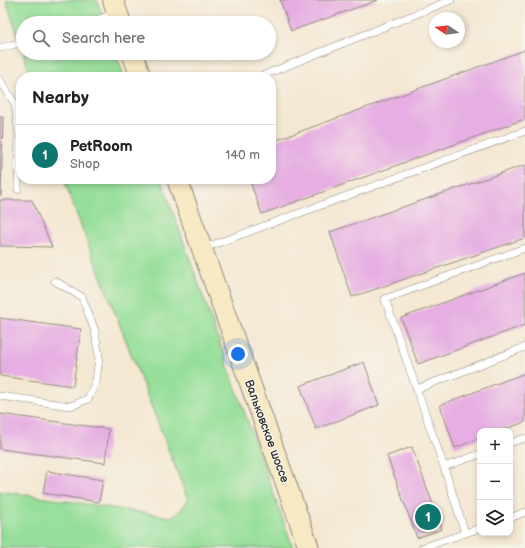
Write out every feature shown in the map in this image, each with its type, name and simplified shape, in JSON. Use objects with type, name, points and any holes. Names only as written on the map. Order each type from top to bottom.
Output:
[{"type":"main road","points":[[135,60],[139,72]]},
{"type":"main road","name":"Вальковское шоссе","points":[[179,184],[309,548]]},
{"type":"lane","points":[[271,72],[451,0]]},
{"type":"lane","points":[[106,16],[118,12]]},
{"type":"lane","points":[[0,48],[16,44]]},
{"type":"lane","points":[[0,80],[15,104],[16,112]]},
{"type":"lane","points":[[202,248],[525,131]]},
{"type":"lane","points":[[18,184],[18,189]]},
{"type":"lane","points":[[465,533],[444,467],[385,299],[525,248]]},
{"type":"lane","points":[[0,396],[71,406],[88,399],[96,381],[99,358],[95,331],[82,297],[55,281]]},
{"type":"lane","points":[[417,389],[525,347]]},
{"type":"lane","points":[[513,442],[525,438]]},
{"type":"lane","points":[[444,467],[477,455]]},
{"type":"lane","points":[[513,517],[525,512]]},
{"type":"lane","points":[[422,548],[477,529]]},
{"type":"green space","points":[[6,0],[97,0],[103,16],[16,16],[16,31]]},
{"type":"green space","points":[[25,60],[118,60],[122,72],[29,72]]},
{"type":"green space","points":[[66,184],[163,184],[293,548],[0,548],[0,491],[172,517],[181,510],[188,500]]},
{"type":"building","points":[[280,0],[378,0],[291,31]]},
{"type":"building","points":[[525,50],[525,119],[262,214],[251,184],[276,184],[276,140]]},
{"type":"building","points":[[0,117],[3,117],[1,196],[0,196]]},
{"type":"building","points":[[525,165],[525,238],[352,297],[330,232]]},
{"type":"building","points":[[0,200],[32,200],[52,247],[0,246]]},
{"type":"building","points":[[525,273],[525,325],[418,364],[401,318]]},
{"type":"building","points":[[0,318],[81,329],[73,386],[0,376]]},
{"type":"building","points":[[364,362],[379,405],[316,429],[300,386]]},
{"type":"building","points":[[525,373],[525,422],[508,428],[477,428],[477,439],[455,448],[440,405]]},
{"type":"building","points":[[0,414],[109,429],[105,463],[0,449]]},
{"type":"building","points":[[412,447],[442,529],[417,538],[387,456]]},
{"type":"building","points":[[47,471],[103,480],[99,502],[43,493]]},
{"type":"place","name":"PetRoom","points":[[428,517]]}]
